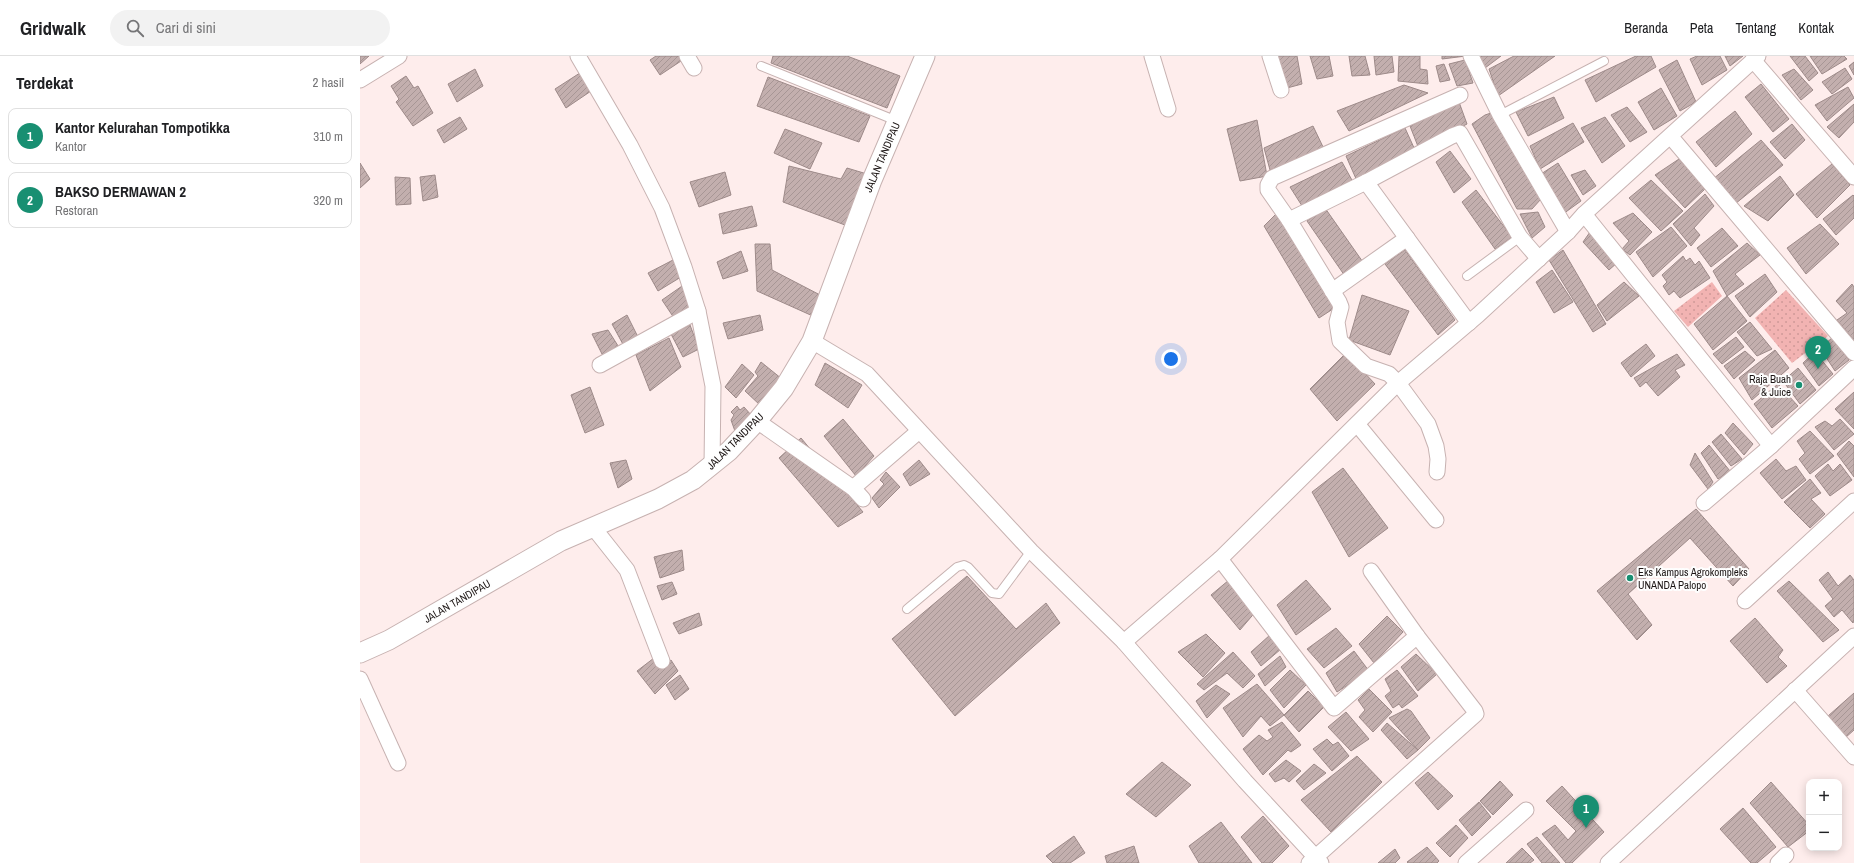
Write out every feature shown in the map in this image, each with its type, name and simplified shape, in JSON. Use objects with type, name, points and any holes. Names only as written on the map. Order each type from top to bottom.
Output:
[{"type":"street","points":[[360,80],[399,56]]},
{"type":"street","points":[[578,56],[630,145],[662,208],[684,267],[698,311],[713,386],[712,466]]},
{"type":"street","name":"JALAN TANDIPAU","points":[[360,652],[408,629],[561,541],[658,499],[693,480],[729,451],[757,421],[784,388],[812,341],[872,180],[925,56]]},
{"type":"street","points":[[1152,56],[1168,109]]},
{"type":"street","points":[[1270,56],[1281,90]]},
{"type":"street","points":[[1471,56],[1500,115],[1568,232]]},
{"type":"street","points":[[1124,642],[1220,559],[1398,383],[1469,323],[1568,232],[1584,214],[1671,137],[1756,58],[1854,177]]},
{"type":"street","points":[[1437,472],[1438,459],[1436,446],[1428,424],[1398,383],[1389,374],[1366,366],[1340,341],[1337,322],[1341,307],[1289,220],[1268,190],[1268,185],[1272,178],[1460,95]]},
{"type":"street","points":[[1289,220],[1460,133],[1520,237],[1539,259]]},
{"type":"street","points":[[1671,137],[1854,353]]},
{"type":"street","points":[[1366,182],[1469,323]]},
{"type":"street","points":[[1584,214],[1770,446]]},
{"type":"street","points":[[1332,291],[1407,238]]},
{"type":"street","points":[[600,366],[698,311]]},
{"type":"street","points":[[812,341],[867,374],[919,432],[1032,551],[1124,642],[1315,861],[1476,714],[1476,711],[1417,636],[1371,571]]},
{"type":"street","points":[[1704,503],[1770,446],[1854,368]]},
{"type":"street","points":[[757,421],[858,494],[919,432]]},
{"type":"street","points":[[1357,424],[1436,520]]},
{"type":"street","points":[[1745,601],[1854,500]]},
{"type":"street","points":[[593,527],[627,570],[662,661]]},
{"type":"street","points":[[1220,559],[1334,708],[1417,636]]},
{"type":"street","points":[[1608,863],[1854,636]]},
{"type":"street","points":[[360,679],[398,763]]},
{"type":"street","points":[[1795,690],[1854,757]]},
{"type":"street","points":[[1466,863],[1526,810]]},
{"type":"lane","points":[[1500,115],[1604,61]]},
{"type":"lane","points":[[761,66],[897,121]]},
{"type":"lane","points":[[1467,276],[1520,237]]},
{"type":"lane","points":[[908,609],[957,568],[964,565],[968,567],[992,593],[998,594],[1032,551]]},
{"type":"shaded area","points":[[1712,282],[1722,296],[1688,327],[1674,311]]},
{"type":"shaded area","points":[[1786,290],[1828,336],[1792,363],[1755,318]]},
{"type":"building","points":[[360,56],[369,56],[360,64]]},
{"type":"building","points":[[656,56],[682,56],[684,59],[660,75],[650,60]]},
{"type":"building","points":[[773,56],[847,56],[900,76],[887,108],[771,63]]},
{"type":"building","points":[[1278,56],[1297,56],[1302,84],[1287,88]]},
{"type":"building","points":[[1310,56],[1329,56],[1333,76],[1317,79]]},
{"type":"building","points":[[1349,56],[1365,56],[1370,75],[1352,76]]},
{"type":"building","points":[[1374,56],[1392,56],[1394,72],[1376,75]]},
{"type":"building","points":[[1399,56],[1420,56],[1420,69],[1427,70],[1428,84],[1398,81]]},
{"type":"building","points":[[1442,56],[1466,56],[1442,59]]},
{"type":"building","points":[[1478,56],[1501,56],[1485,68]]},
{"type":"building","points":[[1514,56],[1555,56],[1498,96],[1489,69]]},
{"type":"building","points":[[1636,56],[1651,56],[1656,67],[1596,102],[1585,80]]},
{"type":"building","points":[[1697,56],[1720,56],[1727,70],[1702,85],[1690,59]]},
{"type":"building","points":[[1725,56],[1743,56],[1730,66]]},
{"type":"building","points":[[1790,56],[1805,56],[1818,73],[1809,81]]},
{"type":"building","points":[[1810,56],[1844,56],[1847,59],[1822,74]]},
{"type":"building","points":[[1465,60],[1473,83],[1457,86],[1449,64]]},
{"type":"building","points":[[1677,60],[1696,102],[1680,111],[1659,70]]},
{"type":"building","points":[[1854,62],[1854,75],[1849,66]]},
{"type":"building","points":[[1444,64],[1450,80],[1440,82],[1436,66]]},
{"type":"building","points":[[1845,68],[1852,79],[1832,94],[1822,82]]},
{"type":"building","points":[[475,69],[483,86],[457,102],[448,84]]},
{"type":"building","points":[[1794,69],[1813,90],[1801,100],[1782,75]]},
{"type":"building","points":[[583,71],[594,89],[566,108],[555,89]]},
{"type":"building","points":[[406,76],[414,88],[418,86],[433,113],[413,126],[396,102],[399,99],[391,86]]},
{"type":"building","points":[[768,77],[870,116],[859,142],[757,106]]},
{"type":"building","points":[[1761,84],[1789,119],[1773,132],[1745,97]]},
{"type":"building","points":[[1404,85],[1428,93],[1349,131],[1337,111]]},
{"type":"building","points":[[1848,87],[1854,98],[1827,121],[1815,105]]},
{"type":"building","points":[[1661,88],[1677,116],[1654,130],[1638,102]]},
{"type":"building","points":[[1554,97],[1564,118],[1528,136],[1516,112]]},
{"type":"building","points":[[1459,102],[1467,124],[1419,149],[1410,126]]},
{"type":"building","points":[[1854,104],[1854,122],[1839,138],[1827,127]]},
{"type":"building","points":[[1627,107],[1647,132],[1630,142],[1611,115]]},
{"type":"building","points":[[1735,111],[1752,134],[1716,167],[1696,142]]},
{"type":"building","points":[[1491,113],[1541,199],[1532,209],[1517,209],[1472,124],[1485,115]]},
{"type":"building","points":[[460,117],[467,129],[444,143],[437,130]]},
{"type":"building","points":[[1605,117],[1625,146],[1602,163],[1581,128]]},
{"type":"building","points":[[1257,120],[1267,176],[1240,181],[1227,129]]},
{"type":"building","points":[[1573,123],[1584,142],[1540,169],[1530,146]]},
{"type":"building","points":[[1792,124],[1805,140],[1785,159],[1770,142]]},
{"type":"building","points":[[1313,126],[1324,149],[1270,170],[1264,148]]},
{"type":"building","points":[[1405,128],[1415,150],[1357,181],[1346,156]]},
{"type":"building","points":[[785,129],[822,143],[810,169],[774,153]]},
{"type":"building","points":[[1761,140],[1783,165],[1735,204],[1713,179]]},
{"type":"building","points":[[1450,151],[1471,179],[1454,193],[1436,162]]},
{"type":"building","points":[[1679,159],[1705,189],[1685,208],[1655,175]]},
{"type":"building","points":[[1342,162],[1353,182],[1304,209],[1290,187]]},
{"type":"building","points":[[360,163],[370,179],[360,188]]},
{"type":"building","points":[[1558,163],[1581,201],[1563,214],[1541,174]]},
{"type":"building","points":[[1832,164],[1850,185],[1817,218],[1796,194]]},
{"type":"building","points":[[789,166],[841,179],[847,168],[867,174],[845,225],[783,202]]},
{"type":"building","points":[[1585,170],[1596,186],[1583,195],[1571,175]]},
{"type":"building","points":[[725,172],[731,195],[699,207],[690,182]]},
{"type":"building","points":[[435,175],[438,197],[423,201],[420,177]]},
{"type":"building","points":[[1780,176],[1794,195],[1768,221],[1744,206]]},
{"type":"building","points":[[395,177],[410,178],[411,204],[396,205]]},
{"type":"building","points":[[1651,180],[1683,211],[1661,231],[1629,198]]},
{"type":"building","points":[[1476,190],[1512,237],[1495,249],[1462,202]]},
{"type":"building","points":[[1705,194],[1714,206],[1694,228],[1700,235],[1691,246],[1673,224]]},
{"type":"building","points":[[1853,195],[1854,218],[1836,235],[1823,219]]},
{"type":"building","points":[[752,206],[757,226],[723,234],[719,214]]},
{"type":"building","points":[[1325,208],[1365,265],[1347,279],[1307,221]]},
{"type":"building","points":[[1278,212],[1336,307],[1319,318],[1264,226]]},
{"type":"building","points":[[1538,212],[1545,227],[1532,238],[1520,214]]},
{"type":"building","points":[[1633,213],[1652,232],[1630,255],[1622,249],[1629,241],[1613,223]]},
{"type":"building","points":[[1820,224],[1839,244],[1806,274],[1787,248]]},
{"type":"building","points":[[1671,227],[1687,246],[1653,277],[1636,252]]},
{"type":"building","points":[[1722,228],[1738,246],[1711,267],[1697,248]]},
{"type":"building","points":[[1590,232],[1618,262],[1609,270],[1583,242]]},
{"type":"building","points":[[1747,243],[1760,255],[1735,274],[1744,284],[1727,296],[1713,271]]},
{"type":"building","points":[[755,244],[770,244],[772,270],[824,297],[815,317],[757,291]]},
{"type":"building","points":[[1405,250],[1455,320],[1438,335],[1385,264]]},
{"type":"building","points":[[1563,250],[1606,324],[1593,332],[1549,260]]},
{"type":"building","points":[[741,251],[748,271],[723,279],[717,262]]},
{"type":"building","points":[[1683,256],[1686,261],[1690,258],[1695,265],[1699,261],[1710,278],[1680,298],[1674,291],[1669,295],[1663,286],[1667,282],[1662,275]]},
{"type":"building","points":[[673,260],[681,277],[658,291],[648,273]]},
{"type":"building","points":[[1552,270],[1573,302],[1554,313],[1536,282]]},
{"type":"building","points":[[1765,274],[1777,292],[1750,317],[1735,296]]},
{"type":"building","points":[[1624,282],[1639,296],[1607,321],[1597,305]]},
{"type":"building","points":[[685,284],[693,303],[674,318],[662,300]]},
{"type":"building","points":[[1852,284],[1854,287],[1854,340],[1837,320],[1847,313],[1836,301]]},
{"type":"building","points":[[1362,295],[1409,311],[1390,355],[1349,340]]},
{"type":"building","points":[[1727,296],[1747,321],[1713,350],[1694,324]]},
{"type":"building","points":[[627,315],[639,339],[625,348],[612,324]]},
{"type":"building","points":[[760,315],[763,330],[728,339],[723,323]]},
{"type":"building","points":[[1750,322],[1772,349],[1757,356],[1737,332]]},
{"type":"building","points":[[690,325],[699,349],[683,357],[671,334]]},
{"type":"building","points":[[608,330],[620,349],[603,356],[592,334]]},
{"type":"building","points":[[1736,337],[1744,347],[1722,364],[1713,354]]},
{"type":"building","points":[[669,338],[681,367],[650,391],[636,355]]},
{"type":"building","points":[[1832,338],[1849,360],[1835,371],[1820,348]]},
{"type":"building","points":[[1646,344],[1655,356],[1631,377],[1621,363]]},
{"type":"building","points":[[1775,350],[1789,368],[1752,400],[1739,378]]},
{"type":"building","points":[[1745,351],[1755,360],[1734,379],[1724,366]]},
{"type":"building","points":[[1815,352],[1833,374],[1819,386],[1803,363]]},
{"type":"building","points":[[1346,353],[1375,384],[1337,421],[1310,389]]},
{"type":"building","points":[[1677,354],[1685,365],[1675,370],[1680,377],[1658,396],[1646,382],[1640,387],[1634,378]]},
{"type":"building","points":[[761,362],[782,379],[761,406],[745,391],[758,376],[755,372]]},
{"type":"building","points":[[825,363],[862,385],[848,408],[815,385]]},
{"type":"building","points":[[742,364],[754,375],[736,398],[725,387]]},
{"type":"building","name":"Raja Buah & Juice","points":[[1798,368],[1816,390],[1800,404],[1783,381]]},
{"type":"building","points":[[1778,384],[1798,406],[1772,428],[1754,404]]},
{"type":"building","points":[[590,387],[604,425],[585,433],[571,395]]},
{"type":"building","points":[[1854,392],[1854,429],[1835,409]]},
{"type":"building","points":[[737,406],[740,410],[744,407],[752,416],[736,434],[731,420],[734,415],[731,412]]},
{"type":"building","points":[[843,419],[874,456],[856,476],[824,436]]},
{"type":"building","points":[[1840,419],[1854,434],[1834,450],[1815,427],[1825,421],[1832,426]]},
{"type":"building","points":[[1733,423],[1753,444],[1744,455],[1725,433]]},
{"type":"building","points":[[1810,431],[1834,456],[1810,474],[1799,459],[1805,453],[1797,441]]},
{"type":"building","points":[[1721,434],[1742,459],[1731,466],[1712,442]]},
{"type":"building","points":[[801,438],[863,512],[838,527],[779,458]]},
{"type":"building","points":[[1849,441],[1854,446],[1854,477],[1837,454]]},
{"type":"building","points":[[1709,445],[1730,471],[1718,479],[1701,453]]},
{"type":"building","points":[[1695,453],[1713,482],[1708,489],[1690,465]]},
{"type":"building","points":[[1776,459],[1786,471],[1796,466],[1806,480],[1782,499],[1760,473]]},
{"type":"building","points":[[626,460],[632,479],[618,488],[610,463]]},
{"type":"building","points":[[919,460],[930,474],[910,486],[903,474]]},
{"type":"building","points":[[1828,464],[1833,471],[1840,464],[1852,480],[1830,496],[1815,476]]},
{"type":"building","points":[[1343,468],[1388,528],[1349,557],[1312,492]]},
{"type":"building","points":[[886,472],[900,487],[879,508],[872,498],[884,484],[880,480]]},
{"type":"building","points":[[1810,479],[1821,493],[1811,499],[1825,514],[1810,528],[1784,502]]},
{"type":"building","name":"Eks Kampus Agrokompleks UNANDA Palopo","points":[[1696,509],[1749,569],[1733,586],[1690,538],[1628,594],[1652,625],[1637,640],[1597,591]]},
{"type":"building","points":[[682,550],[684,570],[660,578],[654,557]]},
{"type":"building","points":[[1828,572],[1838,586],[1850,575],[1854,580],[1853,623],[1842,610],[1834,617],[1825,606],[1833,599],[1819,580]]},
{"type":"building","points":[[967,576],[1016,629],[1046,603],[1060,623],[955,716],[892,639]]},
{"type":"building","points":[[1229,580],[1257,610],[1240,630],[1211,595]]},
{"type":"building","points":[[1306,580],[1331,609],[1296,635],[1277,605]]},
{"type":"building","points":[[1789,581],[1839,630],[1823,642],[1777,591]]},
{"type":"building","points":[[672,582],[677,594],[662,600],[657,586]]},
{"type":"building","points":[[699,613],[702,625],[679,634],[673,623]]},
{"type":"building","points":[[1387,616],[1403,632],[1374,663],[1359,644]]},
{"type":"building","points":[[1755,618],[1783,650],[1778,657],[1787,666],[1767,683],[1730,641]]},
{"type":"building","points":[[1336,628],[1352,646],[1324,668],[1307,649]]},
{"type":"building","points":[[1206,634],[1225,653],[1203,677],[1178,652]]},
{"type":"building","points":[[1270,635],[1281,649],[1261,666],[1251,652]]},
{"type":"building","points":[[1354,651],[1369,671],[1337,692],[1326,673]]},
{"type":"building","points":[[1233,652],[1255,676],[1243,688],[1227,673],[1204,690],[1197,684]]},
{"type":"building","points":[[1416,654],[1437,674],[1418,691],[1401,667]]},
{"type":"building","points":[[1280,656],[1286,667],[1265,686],[1258,674]]},
{"type":"building","points":[[654,658],[660,667],[671,660],[678,671],[655,694],[637,671]]},
{"type":"building","points":[[1290,670],[1306,685],[1284,708],[1270,690]]},
{"type":"building","points":[[1397,670],[1418,696],[1402,708],[1399,704],[1393,708],[1385,696],[1391,691],[1385,679]]},
{"type":"building","points":[[680,675],[689,689],[675,700],[666,685]]},
{"type":"building","points":[[1257,684],[1284,715],[1270,726],[1261,716],[1243,737],[1223,708]]},
{"type":"building","points":[[1216,685],[1230,694],[1207,718],[1196,701]]},
{"type":"building","points":[[1369,689],[1392,712],[1373,732],[1359,717],[1365,710],[1358,700]]},
{"type":"building","points":[[1308,691],[1324,707],[1299,732],[1284,715]]},
{"type":"building","points":[[1854,693],[1854,730],[1845,738],[1828,716]]},
{"type":"building","points":[[1407,709],[1411,711],[1430,738],[1418,750],[1389,718]]},
{"type":"building","points":[[1346,712],[1369,739],[1351,751],[1328,727]]},
{"type":"building","points":[[1282,722],[1301,745],[1291,752],[1288,750],[1263,775],[1243,749],[1259,735],[1267,741],[1273,737],[1268,730]]},
{"type":"building","points":[[1387,723],[1418,750],[1407,759],[1381,730]]},
{"type":"building","points":[[1327,739],[1333,745],[1338,742],[1349,756],[1332,771],[1313,749]]},
{"type":"building","points":[[1357,756],[1382,782],[1331,832],[1301,800]]},
{"type":"building","points":[[1286,760],[1301,771],[1289,782],[1284,778],[1275,782],[1269,774]]},
{"type":"building","points":[[1162,762],[1191,785],[1156,817],[1126,794]]},
{"type":"building","points":[[1314,764],[1326,773],[1304,790],[1296,781]]},
{"type":"building","points":[[1428,772],[1453,796],[1438,810],[1415,783]]},
{"type":"building","points":[[1500,781],[1513,795],[1493,815],[1480,801]]},
{"type":"building","points":[[1771,782],[1806,822],[1806,833],[1788,847],[1750,803]]},
{"type":"building","points":[[1562,786],[1604,832],[1572,863],[1566,863],[1542,834],[1555,825],[1568,840],[1576,831],[1546,801]]},
{"type":"building","points":[[1479,802],[1491,817],[1472,836],[1459,820]]},
{"type":"building","points":[[1743,808],[1776,847],[1757,863],[1751,863],[1720,829]]},
{"type":"building","points":[[1263,816],[1289,846],[1272,863],[1262,863],[1241,837]]},
{"type":"building","points":[[1221,822],[1252,863],[1199,863],[1189,846]]},
{"type":"building","points":[[1456,825],[1468,838],[1450,857],[1436,843]]},
{"type":"building","points":[[1074,836],[1085,853],[1070,863],[1053,863],[1046,856]]},
{"type":"building","points":[[1537,837],[1560,863],[1542,863],[1527,844]]},
{"type":"building","points":[[1134,846],[1139,863],[1107,863],[1105,856]]},
{"type":"building","points":[[1427,847],[1439,861],[1437,863],[1407,862]]},
{"type":"building","points":[[1522,848],[1534,860],[1530,863],[1506,863]]},
{"type":"building","points":[[1395,849],[1400,858],[1395,863],[1378,863]]},
{"type":"place","name":"BAKSO DERMAWAN 2","points":[[1818,369]]},
{"type":"place","name":"Raja Buah & Juice","points":[[1799,385]]},
{"type":"place","name":"Eks Kampus Agrokompleks UNANDA Palopo","points":[[1630,578]]},
{"type":"place","name":"Kantor Kelurahan Tompotikka","points":[[1586,828]]}]
